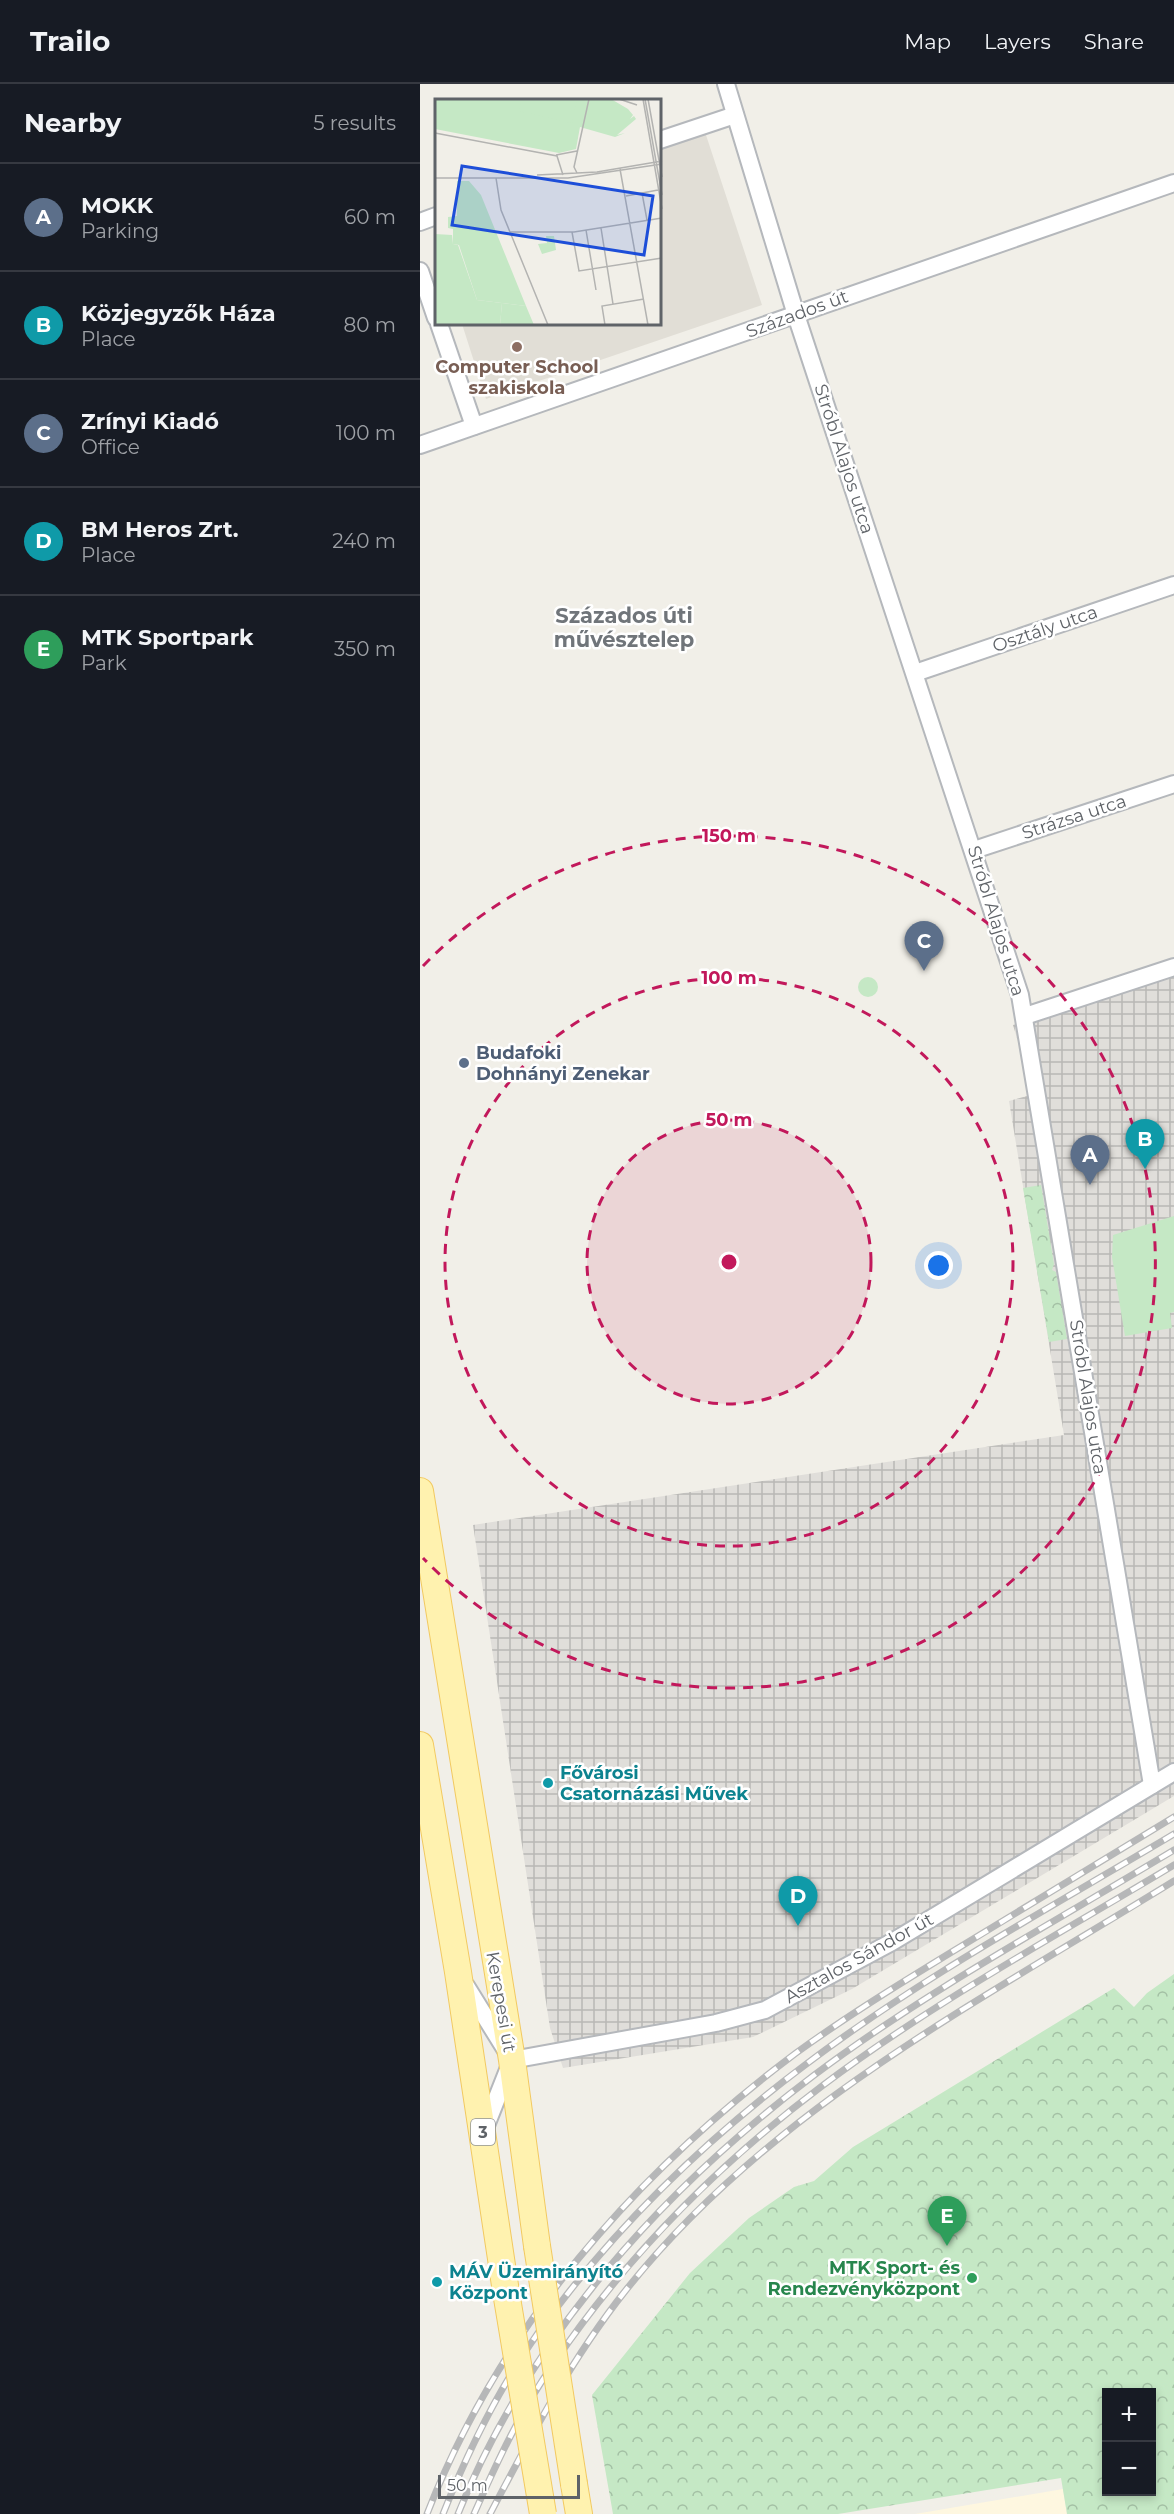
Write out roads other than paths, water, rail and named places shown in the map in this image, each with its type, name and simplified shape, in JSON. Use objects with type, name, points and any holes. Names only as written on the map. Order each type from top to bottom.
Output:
[{"type":"main road","name":"Kerepesi út","points":[[420,1491],[512,2060],[537,2246],[579,2514]]},
{"type":"main road","name":"Kerepesi út","points":[[420,1745],[484,2133],[506,2292],[543,2514]]},
{"type":"street","name":"Stróbl Alajos utca","points":[[726,84],[796,315],[974,850],[1025,1016],[1152,1785]]},
{"type":"street","points":[[662,139],[735,115]]},
{"type":"street","name":"Százados út","points":[[420,445],[796,315],[952,258],[1174,183]]},
{"type":"street","points":[[420,222],[435,216]]},
{"type":"street","points":[[420,270],[435,315]]},
{"type":"street","points":[[440,326],[474,426]]},
{"type":"street","name":"Osztály utca","points":[[915,674],[1174,585]]},
{"type":"street","name":"Strázsa utca","points":[[974,850],[1174,784]]},
{"type":"street","points":[[1025,1016],[1174,967]]},
{"type":"street","name":"Asztalos Sándor út","points":[[512,2060],[716,2023],[765,2010],[892,1942],[1174,1772]]},
{"type":"street","points":[[458,1972],[481,2015],[512,2060],[494,2099],[484,2133]]},
{"type":"railway","points":[[427,2514],[457,2445],[493,2380],[534,2317],[579,2258],[628,2202],[681,2149],[737,2100],[796,2053],[835,2026],[1174,1817]]},
{"type":"railway","points":[[443,2514],[485,2420],[538,2333],[566,2295],[628,2223],[696,2156],[768,2094],[849,2033],[940,1973],[1174,1834]]},
{"type":"railway","points":[[458,2514],[487,2449],[522,2387],[562,2328],[606,2271],[653,2218],[704,2168],[757,2120],[813,2076],[900,2015],[990,1958],[1174,1850]]},
{"type":"railway","points":[[474,2514],[520,2418],[554,2363],[612,2286],[644,2249],[711,2180],[747,2147],[822,2086],[907,2026],[1174,1865]]},
{"type":"railway","points":[[490,2514],[553,2399],[606,2316],[683,2225],[746,2166],[812,2112],[882,2062],[954,2015],[1174,1881]]},
{"type":"place","name":"Computer School szakiskola","points":[[517,347]]},
{"type":"place","name":"Zrínyi Kiadó","points":[[924,971]]},
{"type":"place","name":"Budafoki Dohnányi Zenekar","points":[[464,1063]]},
{"type":"place","name":"Közjegyzők Háza","points":[[1145,1169]]},
{"type":"place","name":"MOKK","points":[[1090,1185]]},
{"type":"place","name":"Fővárosi Csatornázási Művek","points":[[548,1783]]},
{"type":"place","name":"BM Heros Zrt.","points":[[798,1926]]},
{"type":"place","name":"MTK Sportpark","points":[[947,2246]]},
{"type":"place","name":"MTK Sport- és Rendezvényközpont","points":[[972,2278]]},
{"type":"place","name":"MÁV Üzemirányító Központ","points":[[437,2282]]},
{"type":"district","name":"Százados úti művésztelep","points":[[624,628]]}]
